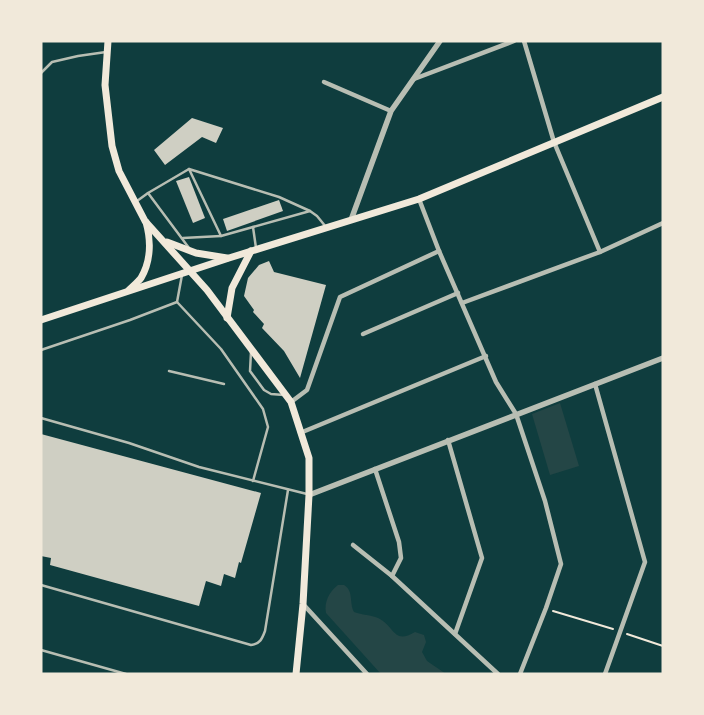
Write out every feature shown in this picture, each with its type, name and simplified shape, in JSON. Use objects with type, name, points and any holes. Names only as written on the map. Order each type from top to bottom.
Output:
[{"type":"main road","points":[[108,41],[105,85],[112,146],[119,171],[146,221],[191,271],[291,402],[309,458],[303,604],[296,674]]},
{"type":"main road","points":[[41,320],[229,258],[419,199],[663,97]]},
{"type":"main road","points":[[127,292],[141,278],[148,258],[150,238],[146,221]]},
{"type":"main road","points":[[164,241],[190,251],[229,258]]},
{"type":"main road","points":[[227,318],[232,288],[254,250]]},
{"type":"street","points":[[351,220],[391,112],[440,41]]},
{"type":"street","points":[[414,79],[514,41]]},
{"type":"street","points":[[524,41],[554,142],[600,252]]},
{"type":"street","points":[[324,82],[391,112]]},
{"type":"street","points":[[419,199],[439,252],[496,382],[516,414],[545,501],[561,564],[520,674]]},
{"type":"street","points":[[462,303],[600,252],[663,223]]},
{"type":"street","points":[[291,402],[307,390],[340,297],[439,252]]},
{"type":"street","points":[[363,334],[458,293]]},
{"type":"street","points":[[300,433],[486,356]]},
{"type":"street","points":[[309,494],[663,358]]},
{"type":"street","points":[[595,384],[645,562],[605,674]]},
{"type":"street","points":[[448,440],[482,558],[455,634]]},
{"type":"street","points":[[375,470],[399,542],[400,558],[392,576]]},
{"type":"street","points":[[353,545],[392,576],[498,674]]},
{"type":"street","points":[[303,604],[367,674]]},
{"type":"lane","points":[[41,73],[52,62],[107,52]]},
{"type":"lane","points":[[135,202],[189,169],[279,197],[318,216],[326,228]]},
{"type":"lane","points":[[189,169],[221,236]]},
{"type":"lane","points":[[148,193],[190,251]]},
{"type":"lane","points":[[182,238],[221,236],[310,211]]},
{"type":"lane","points":[[253,227],[254,250]]},
{"type":"lane","points":[[177,302],[182,274]]},
{"type":"lane","points":[[41,350],[177,302]]},
{"type":"lane","points":[[177,302],[221,349],[264,409],[268,427],[253,481]]},
{"type":"lane","points":[[251,349],[250,371],[264,390],[271,394],[286,395]]},
{"type":"lane","points":[[170,371],[224,384]]},
{"type":"lane","points":[[41,418],[129,442],[199,467],[309,494]]},
{"type":"lane","points":[[41,585],[251,645],[256,644],[262,640],[265,631],[288,490]]},
{"type":"lane","points":[[41,650],[126,674]]},
{"type":"path","points":[[546,608],[663,646]]},
{"type":"shaded area","points":[[560,403],[579,466],[550,475],[532,414]]},
{"type":"shaded area","points":[[338,585],[344,585],[349,590],[354,612],[384,621],[398,635],[408,635],[415,632],[424,635],[426,642],[422,652],[427,661],[446,674],[381,674],[326,613],[328,598]]},
{"type":"building","points":[[192,118],[223,128],[216,143],[202,137],[165,165],[154,150]]},
{"type":"building","points":[[189,177],[205,218],[193,223],[176,181]]},
{"type":"building","points":[[279,200],[283,211],[227,231],[223,219]]},
{"type":"building","points":[[269,261],[274,272],[326,285],[300,378],[284,351],[262,328],[264,324],[253,312],[254,310],[244,296],[248,278],[259,265]]},
{"type":"building","points":[[41,434],[261,493],[235,578],[224,574],[221,586],[206,581],[199,606],[50,565],[51,558],[41,556]]}]
